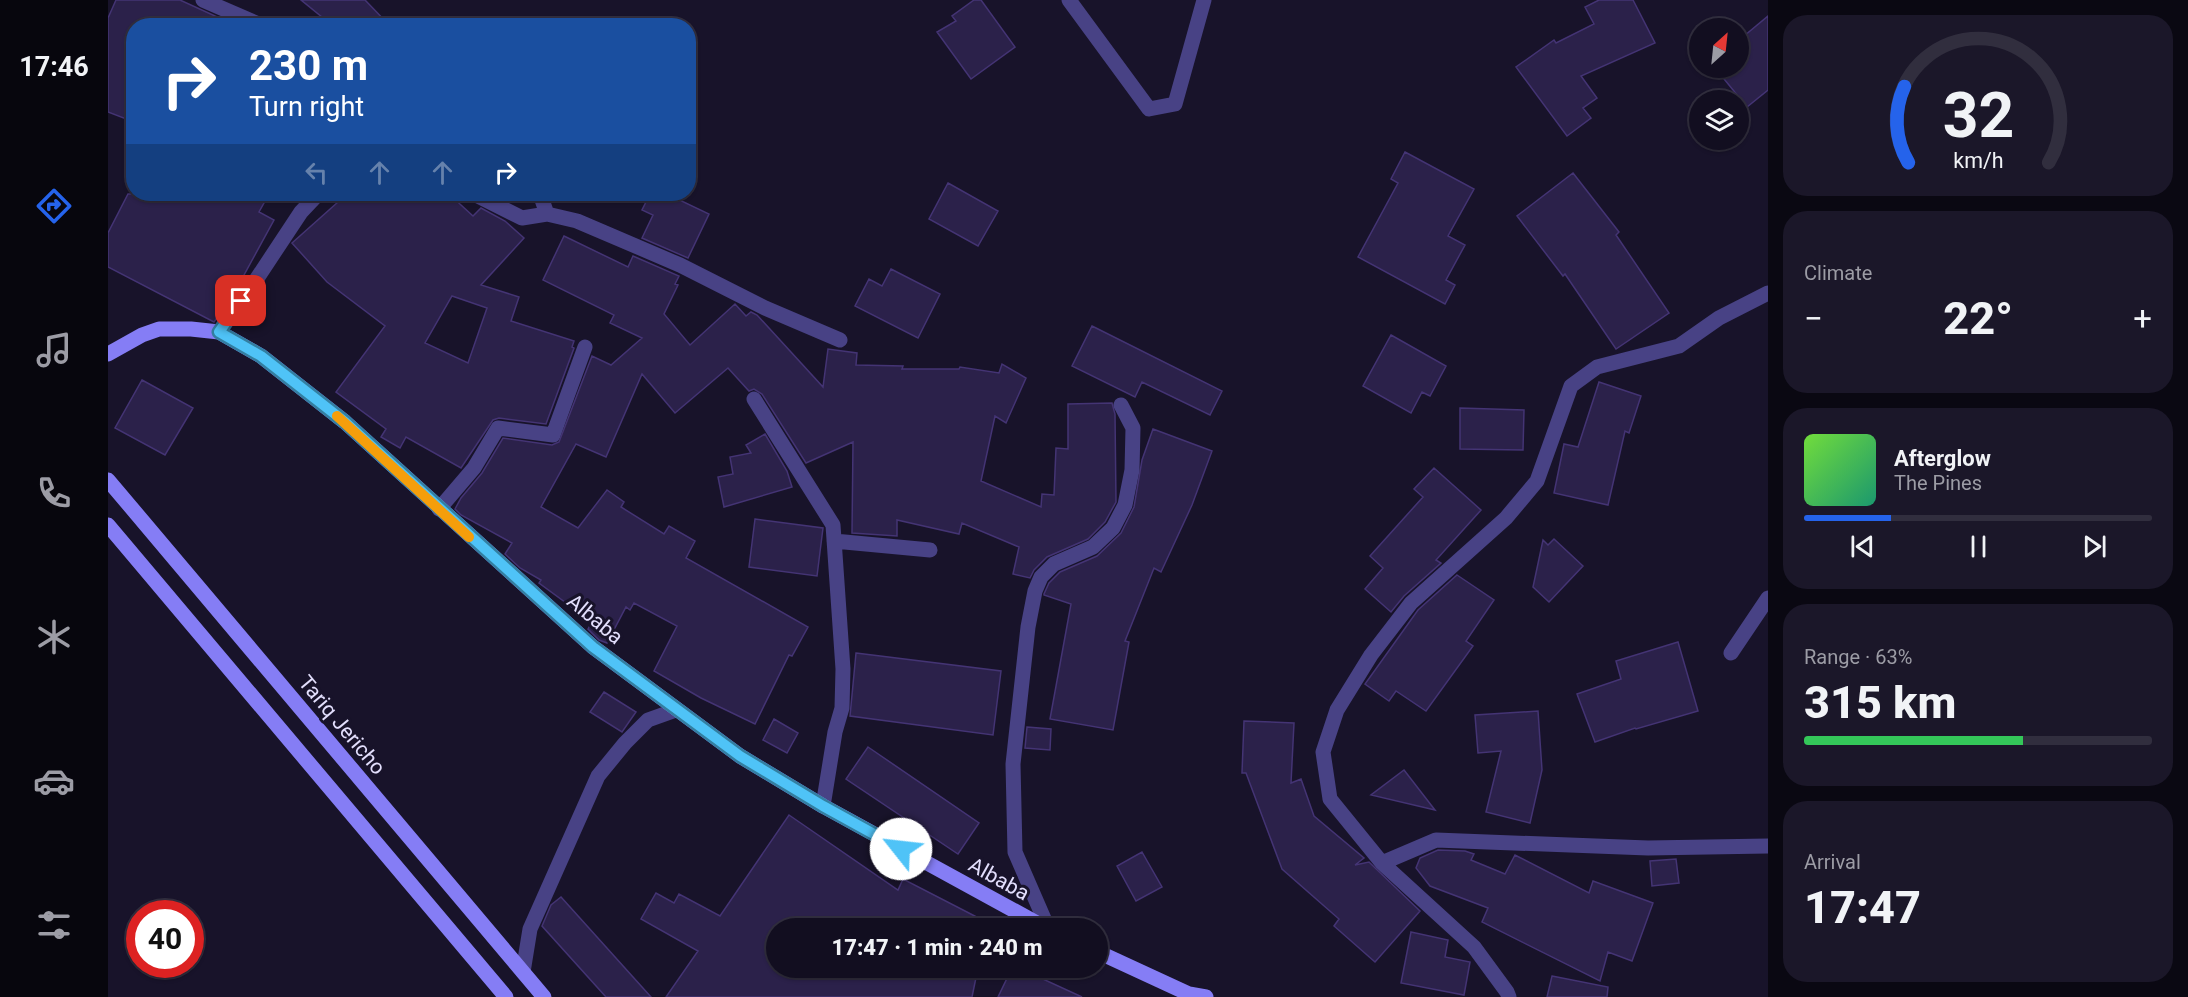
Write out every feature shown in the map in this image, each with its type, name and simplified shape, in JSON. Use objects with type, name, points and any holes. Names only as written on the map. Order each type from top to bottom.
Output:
[{"type":"main road","name":"Albaba","points":[[108,354],[142,335],[159,329],[191,329],[219,332],[261,356],[345,422],[593,647],[676,710],[740,756],[823,806],[1029,918]]},
{"type":"main road","name":"Tariq Jericho","points":[[108,480],[544,997]]},
{"type":"main road","points":[[108,525],[506,997]]},
{"type":"main road","points":[[1108,957],[1189,994],[1206,997]]},
{"type":"street","points":[[203,0],[245,18]]},
{"type":"street","points":[[1069,0],[1149,109],[1175,104],[1204,0]]},
{"type":"street","points":[[219,332],[301,212],[311,201]]},
{"type":"street","points":[[488,201],[522,218],[547,214],[578,221],[670,261],[765,308],[840,340]]},
{"type":"street","points":[[542,201],[547,214]]},
{"type":"street","points":[[1509,997],[1474,947],[1382,863],[1330,799],[1323,752],[1337,710],[1371,655],[1411,603],[1506,518],[1537,481],[1571,386],[1597,367],[1679,346],[1719,318],[1768,293]]},
{"type":"street","points":[[439,508],[474,468],[498,428],[553,435],[585,347]]},
{"type":"street","points":[[754,399],[833,525],[843,669],[842,708],[835,732],[823,806]]},
{"type":"street","points":[[1043,918],[1015,852],[1013,764],[1028,627],[1035,591],[1041,577],[1054,564],[1093,547],[1113,528],[1125,505],[1132,470],[1133,428],[1121,405]]},
{"type":"street","points":[[834,541],[930,550]]},
{"type":"street","points":[[1731,653],[1768,597]]},
{"type":"street","points":[[523,972],[530,929],[598,776],[625,743],[648,720],[676,710]]},
{"type":"street","points":[[1382,863],[1436,840],[1648,848],[1768,846]]},
{"type":"building","points":[[116,0],[180,0],[219,18],[126,18],[126,119],[108,112],[108,18]]},
{"type":"building","points":[[301,0],[365,0],[382,18],[323,18]]},
{"type":"building","points":[[974,0],[981,0],[1015,47],[971,79],[937,32],[956,21],[952,16]]},
{"type":"building","points":[[1599,0],[1633,0],[1655,43],[1581,76],[1597,98],[1583,108],[1591,118],[1567,136],[1516,67],[1554,40],[1556,43],[1594,24],[1585,7]]},
{"type":"building","points":[[1768,16],[1768,90],[1749,105],[1749,90],[1733,90],[1723,78],[1749,78],[1749,32]]},
{"type":"building","points":[[1405,152],[1474,189],[1448,236],[1465,245],[1446,280],[1455,285],[1445,304],[1358,257],[1398,183],[1391,179]]},
{"type":"building","points":[[1573,173],[1619,232],[1616,235],[1669,313],[1616,349],[1565,274],[1563,276],[1517,216]]},
{"type":"building","points":[[948,183],[998,211],[978,246],[929,219]]},
{"type":"building","points":[[126,198],[126,201],[265,201],[259,212],[274,220],[232,297],[214,322],[108,267],[108,233]]},
{"type":"building","points":[[339,201],[457,201],[473,216],[481,208],[505,221],[524,238],[481,285],[519,297],[511,321],[574,341],[572,347],[574,348],[546,424],[499,418],[493,420],[461,468],[406,437],[400,448],[381,437],[386,429],[336,392],[385,326],[327,282],[292,243]],"holes":[[[452,296],[487,308],[468,363],[425,343]]]},
{"type":"building","points":[[646,201],[682,201],[709,214],[688,258],[642,238],[653,215],[642,210]]},
{"type":"building","points":[[564,236],[628,267],[633,256],[679,276],[675,284],[678,285],[664,314],[690,345],[735,304],[746,316],[751,312],[757,315],[823,387],[828,349],[857,353],[856,365],[903,366],[902,369],[959,369],[960,367],[999,373],[1002,364],[1026,378],[1006,423],[995,416],[981,481],[1041,507],[1042,494],[1054,495],[1056,448],[1068,449],[1068,404],[1112,403],[1115,414],[1116,502],[1105,522],[1088,539],[1047,557],[1034,570],[1030,578],[1013,574],[1019,547],[962,523],[959,534],[897,520],[897,536],[852,533],[853,442],[806,463],[762,394],[754,389],[749,391],[728,368],[675,413],[642,374],[606,457],[576,444],[541,507],[578,528],[607,490],[624,502],[621,507],[664,534],[669,526],[695,541],[686,558],[808,627],[792,656],[789,655],[755,724],[701,698],[654,671],[677,626],[634,603],[630,610],[626,607],[607,643],[599,640],[588,629],[592,622],[539,583],[541,580],[520,568],[505,554],[512,543],[461,515],[455,509],[461,498],[482,473],[503,438],[552,445],[559,442],[592,356],[611,365],[642,338],[610,323],[614,315],[543,280]]},
{"type":"building","points":[[891,269],[940,294],[918,338],[855,306],[869,279],[882,286]]},
{"type":"building","points":[[1092,326],[1222,391],[1210,415],[1142,382],[1135,397],[1072,366]]},
{"type":"building","points":[[1391,335],[1446,366],[1430,396],[1422,392],[1411,413],[1363,386]]},
{"type":"building","points":[[142,380],[193,408],[165,455],[115,428]]},
{"type":"building","points":[[1599,382],[1641,396],[1629,433],[1625,431],[1608,505],[1554,493],[1564,444],[1578,447]]},
{"type":"building","points":[[1460,408],[1524,410],[1523,450],[1460,449]]},
{"type":"building","points":[[1153,429],[1212,451],[1192,505],[1161,572],[1154,568],[1125,641],[1129,642],[1113,730],[1050,719],[1071,604],[1044,594],[1049,583],[1060,572],[1097,556],[1121,533],[1134,507],[1142,460]]},
{"type":"building","points":[[765,434],[787,471],[792,487],[724,507],[718,477],[733,474],[730,457],[751,453],[746,445]]},
{"type":"building","points":[[1434,468],[1481,510],[1436,560],[1441,563],[1404,596],[1391,612],[1365,589],[1383,568],[1370,556],[1423,497],[1414,489]]},
{"type":"building","points":[[755,519],[823,528],[817,576],[749,567]]},
{"type":"building","points":[[1554,539],[1583,566],[1549,602],[1533,587],[1543,540],[1548,545]]},
{"type":"building","points":[[1457,575],[1494,600],[1466,641],[1473,646],[1426,711],[1396,691],[1389,701],[1365,684],[1418,610]]},
{"type":"building","points":[[1678,642],[1698,711],[1635,728],[1595,742],[1577,694],[1621,679],[1616,661]]},
{"type":"building","points":[[856,653],[1001,671],[993,735],[850,716]]},
{"type":"building","points":[[604,692],[636,712],[622,732],[590,712]]},
{"type":"building","points":[[1538,711],[1542,770],[1530,823],[1486,812],[1501,751],[1478,753],[1475,715]]},
{"type":"building","points":[[774,719],[798,733],[787,753],[763,740]]},
{"type":"building","points":[[1244,721],[1294,723],[1291,783],[1301,779],[1314,816],[1364,858],[1355,865],[1369,862],[1420,911],[1375,962],[1334,926],[1339,919],[1282,869],[1246,773],[1242,773]]},
{"type":"building","points":[[1027,727],[1051,729],[1050,750],[1025,748]]},
{"type":"building","points":[[868,747],[979,823],[958,854],[846,779]]},
{"type":"building","points":[[1404,770],[1435,810],[1371,795]]},
{"type":"building","points":[[789,815],[898,890],[903,879],[979,918],[766,918],[766,978],[976,978],[972,997],[666,997],[698,951],[641,919],[656,893],[674,903],[679,894],[720,916]]},
{"type":"building","points":[[1438,850],[1465,851],[1474,854],[1471,860],[1505,874],[1515,855],[1589,893],[1593,881],[1653,903],[1632,961],[1608,952],[1600,981],[1482,922],[1488,908],[1430,886],[1416,868],[1420,858]]},
{"type":"building","points":[[1142,852],[1162,887],[1136,901],[1117,866]]},
{"type":"building","points":[[1676,859],[1679,883],[1652,886],[1650,861]]},
{"type":"building","points":[[561,897],[651,997],[606,997],[542,926],[551,905]]},
{"type":"building","points":[[1411,932],[1448,940],[1445,957],[1470,962],[1464,995],[1401,983]]},
{"type":"building","points":[[1552,976],[1608,987],[1607,997],[1547,997]]},
{"type":"building","points":[[1007,978],[1041,978],[1082,997],[998,997]]},
{"type":"slow traffic","points":[[337,416],[469,537]]},
{"type":"route","points":[[241,301],[219,332],[261,356],[345,422],[593,647],[740,756],[901,849]]}]
